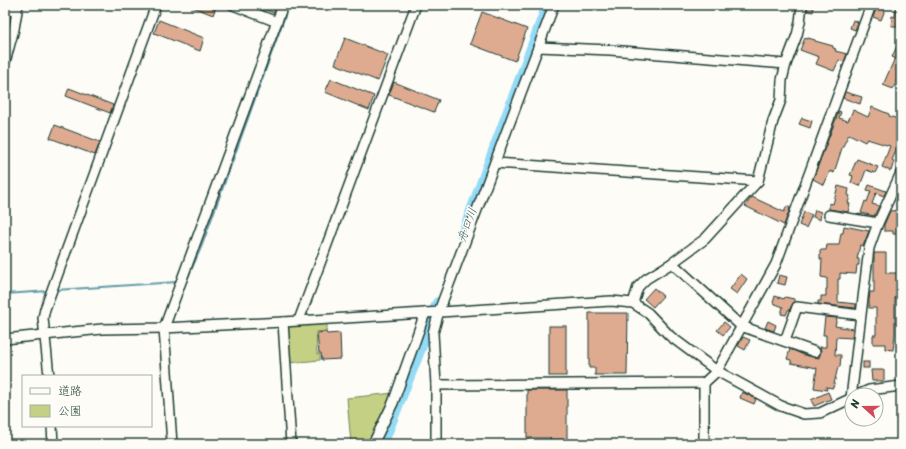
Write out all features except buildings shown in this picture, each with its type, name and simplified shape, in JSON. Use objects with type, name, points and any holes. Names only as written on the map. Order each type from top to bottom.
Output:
[{"type":"street","points":[[5,62],[14,29],[17,9],[6,5]]},
{"type":"street","points":[[49,375],[44,318],[45,309],[156,5]]},
{"type":"street","points":[[233,5],[277,22]]},
{"type":"street","points":[[172,444],[164,328],[283,5]]},
{"type":"street","points":[[299,320],[416,5]]},
{"type":"street","points":[[436,444],[436,385],[433,333],[439,311],[554,5]]},
{"type":"street","points":[[633,304],[638,287],[646,279],[672,263],[705,239],[758,181],[773,122],[781,100],[782,80],[786,64],[797,35],[802,5]]},
{"type":"street","points":[[436,385],[704,383],[717,370],[776,264],[871,5]]},
{"type":"street","points":[[538,47],[610,50],[786,64]]},
{"type":"street","points":[[495,163],[758,181]]},
{"type":"street","points":[[854,387],[860,315],[869,248],[901,173]]},
{"type":"street","points":[[829,215],[878,224]]},
{"type":"street","points":[[672,263],[741,326],[815,352]]},
{"type":"street","points":[[5,339],[102,329],[164,328],[283,322],[611,301],[633,304],[648,313],[670,336],[717,370],[781,406],[804,414],[820,413],[844,401]]},
{"type":"street","points":[[785,341],[797,307],[860,315]]},
{"type":"street","points":[[373,444],[393,403],[425,314]]},
{"type":"street","points":[[283,322],[291,444]]},
{"type":"street","points":[[704,383],[704,444]]},
{"type":"street","points":[[884,388],[901,386]]},
{"type":"street","points":[[52,427],[53,444]]},
{"type":"green space","points":[[327,323],[327,331],[316,332],[317,354],[320,354],[320,360],[289,363],[287,325]]},
{"type":"green space","points":[[394,393],[370,444],[351,444],[347,398]]},
{"type":"waterway","points":[[183,282],[186,282],[202,245],[289,5]]},
{"type":"waterway","name":"舟口川","points":[[463,235],[548,5]]},
{"type":"waterway","points":[[56,290],[177,282]]},
{"type":"waterway","points":[[5,294],[49,291]]},
{"type":"waterway","name":"舟口川","points":[[382,444],[438,303]]}]
